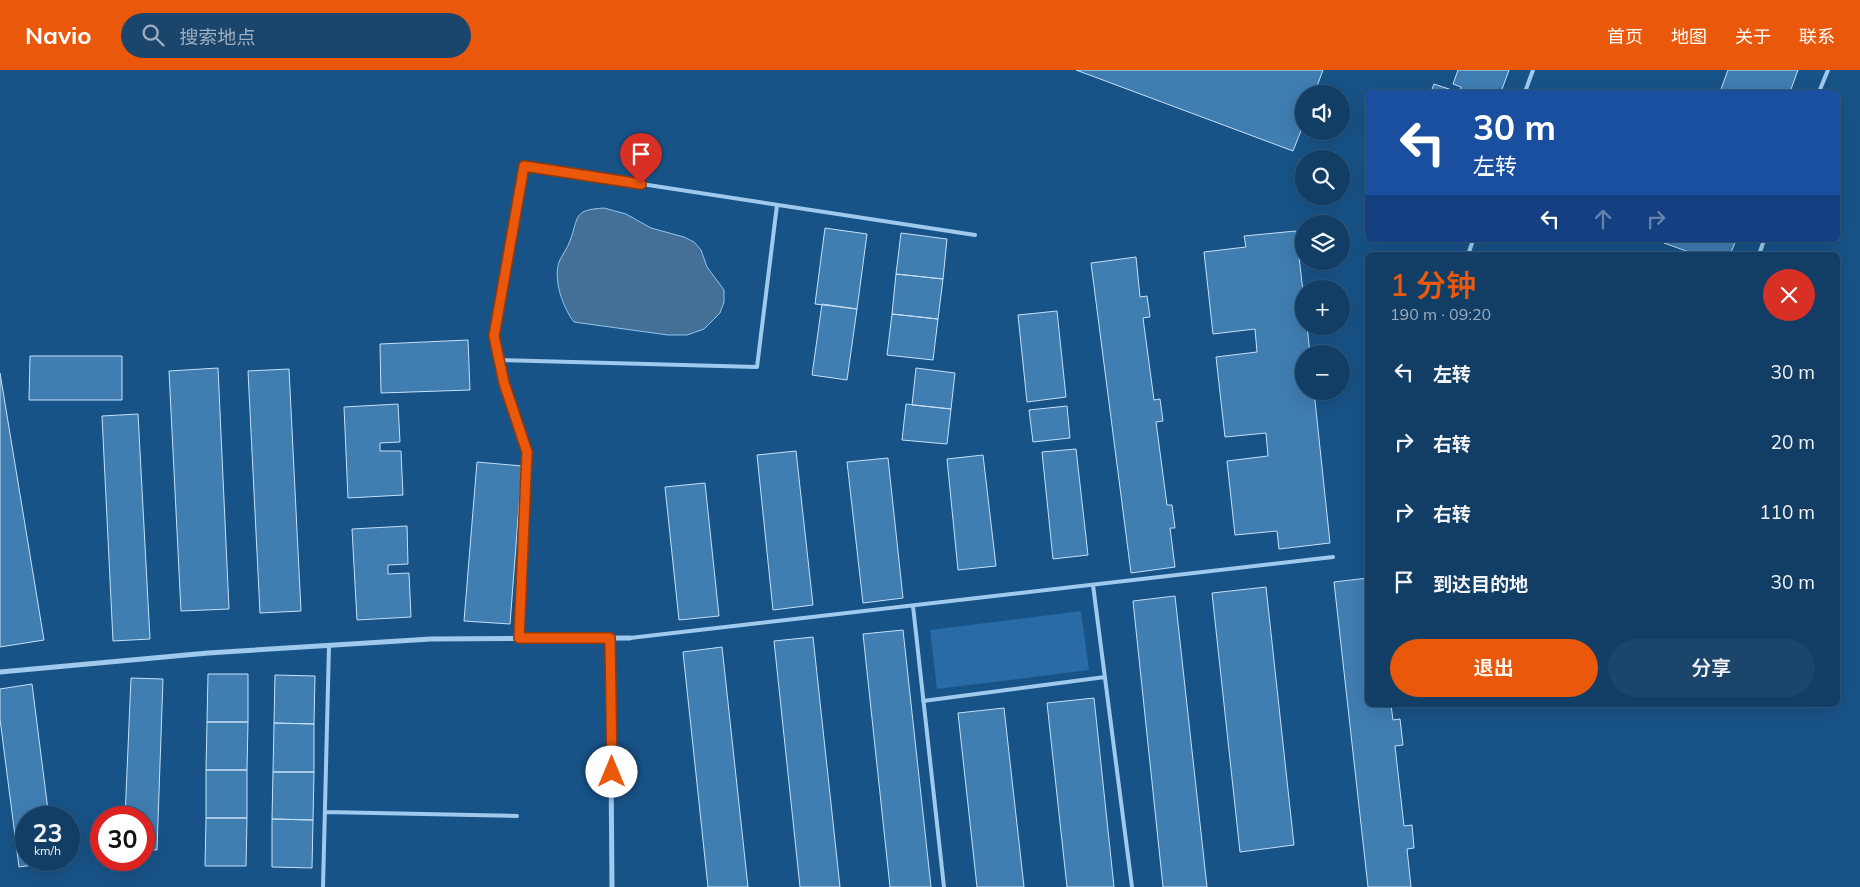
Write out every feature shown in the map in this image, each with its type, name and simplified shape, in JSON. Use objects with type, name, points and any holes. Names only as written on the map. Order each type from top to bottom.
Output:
[{"type":"street","points":[[610,638],[612,887]]},
{"type":"street","points":[[0,672],[208,653],[431,639],[630,638]]},
{"type":"lane","points":[[1527,90],[1533,70]]},
{"type":"lane","points":[[1821,90],[1828,70]]},
{"type":"lane","points":[[519,638],[527,452],[504,383],[494,336],[524,166],[976,235]]},
{"type":"lane","points":[[499,360],[757,367],[777,205]]},
{"type":"lane","points":[[630,638],[1334,557]]},
{"type":"lane","points":[[1094,585],[1132,887]]},
{"type":"lane","points":[[913,606],[944,887]]},
{"type":"lane","points":[[323,887],[329,646]]},
{"type":"lane","points":[[923,701],[1105,677]]},
{"type":"lane","points":[[325,812],[517,816]]},
{"type":"shaded area","points":[[604,208],[626,214],[651,228],[684,237],[694,242],[701,250],[707,267],[724,290],[724,302],[720,313],[704,329],[687,335],[668,335],[574,322],[560,294],[557,269],[579,216],[587,210]]},
{"type":"shaded area","points":[[1081,611],[1089,670],[937,689],[930,630]]},
{"type":"building","points":[[1076,70],[1323,70],[1317,85],[1295,85],[1295,140],[1297,140],[1293,151]]},
{"type":"building","points":[[1458,70],[1509,70],[1502,90],[1460,90],[1461,87],[1453,84]]},
{"type":"building","points":[[1728,70],[1798,70],[1791,90],[1721,90]]},
{"type":"building","points":[[1434,84],[1452,90],[1432,90]]},
{"type":"building","points":[[825,228],[867,234],[857,309],[815,304]]},
{"type":"building","points":[[1295,231],[1295,270],[1301,270],[1302,280],[1295,280],[1295,335],[1308,335],[1309,345],[1295,345],[1295,400],[1315,400],[1330,543],[1279,549],[1277,531],[1235,535],[1227,461],[1268,456],[1266,433],[1225,437],[1216,357],[1257,352],[1255,329],[1213,334],[1204,252],[1246,247],[1244,236]]},
{"type":"building","points":[[901,233],[947,239],[943,279],[896,274]]},
{"type":"building","points":[[1735,242],[1731,252],[1689,252],[1664,243]]},
{"type":"building","points":[[1136,257],[1140,297],[1147,296],[1150,317],[1143,318],[1154,400],[1160,399],[1163,421],[1156,422],[1167,505],[1172,505],[1175,528],[1170,528],[1175,567],[1131,573],[1091,263]]},
{"type":"building","points":[[896,274],[943,279],[938,319],[892,314]]},
{"type":"building","points":[[822,304],[857,309],[847,380],[812,375]]},
{"type":"building","points":[[1057,311],[1066,397],[1027,402],[1018,315]]},
{"type":"building","points":[[892,314],[938,319],[933,360],[887,355]]},
{"type":"building","points":[[468,340],[470,390],[381,393],[380,344]]},
{"type":"building","points":[[30,356],[122,356],[122,400],[29,400]]},
{"type":"building","points":[[218,368],[229,609],[181,611],[169,371]]},
{"type":"building","points":[[916,368],[955,373],[951,409],[912,405]]},
{"type":"building","points":[[289,369],[301,611],[260,613],[248,371]]},
{"type":"building","points":[[0,373],[44,640],[0,647]]},
{"type":"building","points":[[398,404],[400,442],[380,443],[380,451],[401,451],[403,495],[348,498],[344,407]]},
{"type":"building","points":[[906,404],[951,409],[947,444],[902,440]]},
{"type":"building","points":[[1067,406],[1070,438],[1033,442],[1029,410]]},
{"type":"building","points":[[138,414],[150,639],[113,641],[102,416]]},
{"type":"building","points":[[1076,449],[1088,555],[1053,559],[1042,452]]},
{"type":"building","points":[[796,451],[813,605],[773,610],[757,455]]},
{"type":"building","points":[[983,455],[996,566],[958,570],[947,459]]},
{"type":"building","points":[[888,458],[903,598],[863,603],[847,462]]},
{"type":"building","points":[[477,462],[522,466],[510,624],[464,621]]},
{"type":"building","points":[[705,483],[719,616],[679,620],[665,487]]},
{"type":"building","points":[[407,526],[408,564],[388,565],[388,574],[409,573],[411,617],[357,620],[352,529]]},
{"type":"building","points":[[1365,578],[1365,707],[1391,707],[1393,720],[1400,719],[1403,745],[1395,746],[1404,826],[1412,825],[1414,848],[1407,849],[1411,887],[1368,887],[1334,582]]},
{"type":"building","points":[[1266,587],[1294,845],[1240,852],[1212,593]]},
{"type":"building","points":[[1175,596],[1207,887],[1163,887],[1133,601]]},
{"type":"building","points":[[903,630],[931,887],[890,887],[863,634]]},
{"type":"building","points":[[813,637],[840,887],[800,887],[774,641]]},
{"type":"building","points":[[722,647],[748,887],[708,887],[683,652]]},
{"type":"building","points":[[208,674],[248,674],[248,722],[207,722]]},
{"type":"building","points":[[275,675],[315,676],[314,724],[274,723]]},
{"type":"building","points":[[131,678],[163,679],[157,850],[155,850],[155,806],[126,806]]},
{"type":"building","points":[[32,684],[47,806],[15,806],[15,836],[0,719],[0,689]]},
{"type":"building","points":[[1094,698],[1114,887],[1067,887],[1047,703]]},
{"type":"building","points":[[1004,708],[1024,887],[977,887],[958,713]]},
{"type":"building","points":[[207,722],[248,722],[247,770],[206,770]]},
{"type":"building","points":[[274,723],[314,724],[314,772],[273,772]]},
{"type":"building","points":[[206,770],[247,770],[247,818],[206,818]]},
{"type":"building","points":[[273,772],[314,772],[313,820],[272,819]]},
{"type":"building","points":[[206,818],[247,818],[246,866],[205,866]]},
{"type":"building","points":[[272,819],[313,820],[312,868],[272,867]]},
{"type":"route","points":[[612,772],[610,638],[519,638],[527,452],[504,383],[494,336],[524,166],[641,184]]}]
